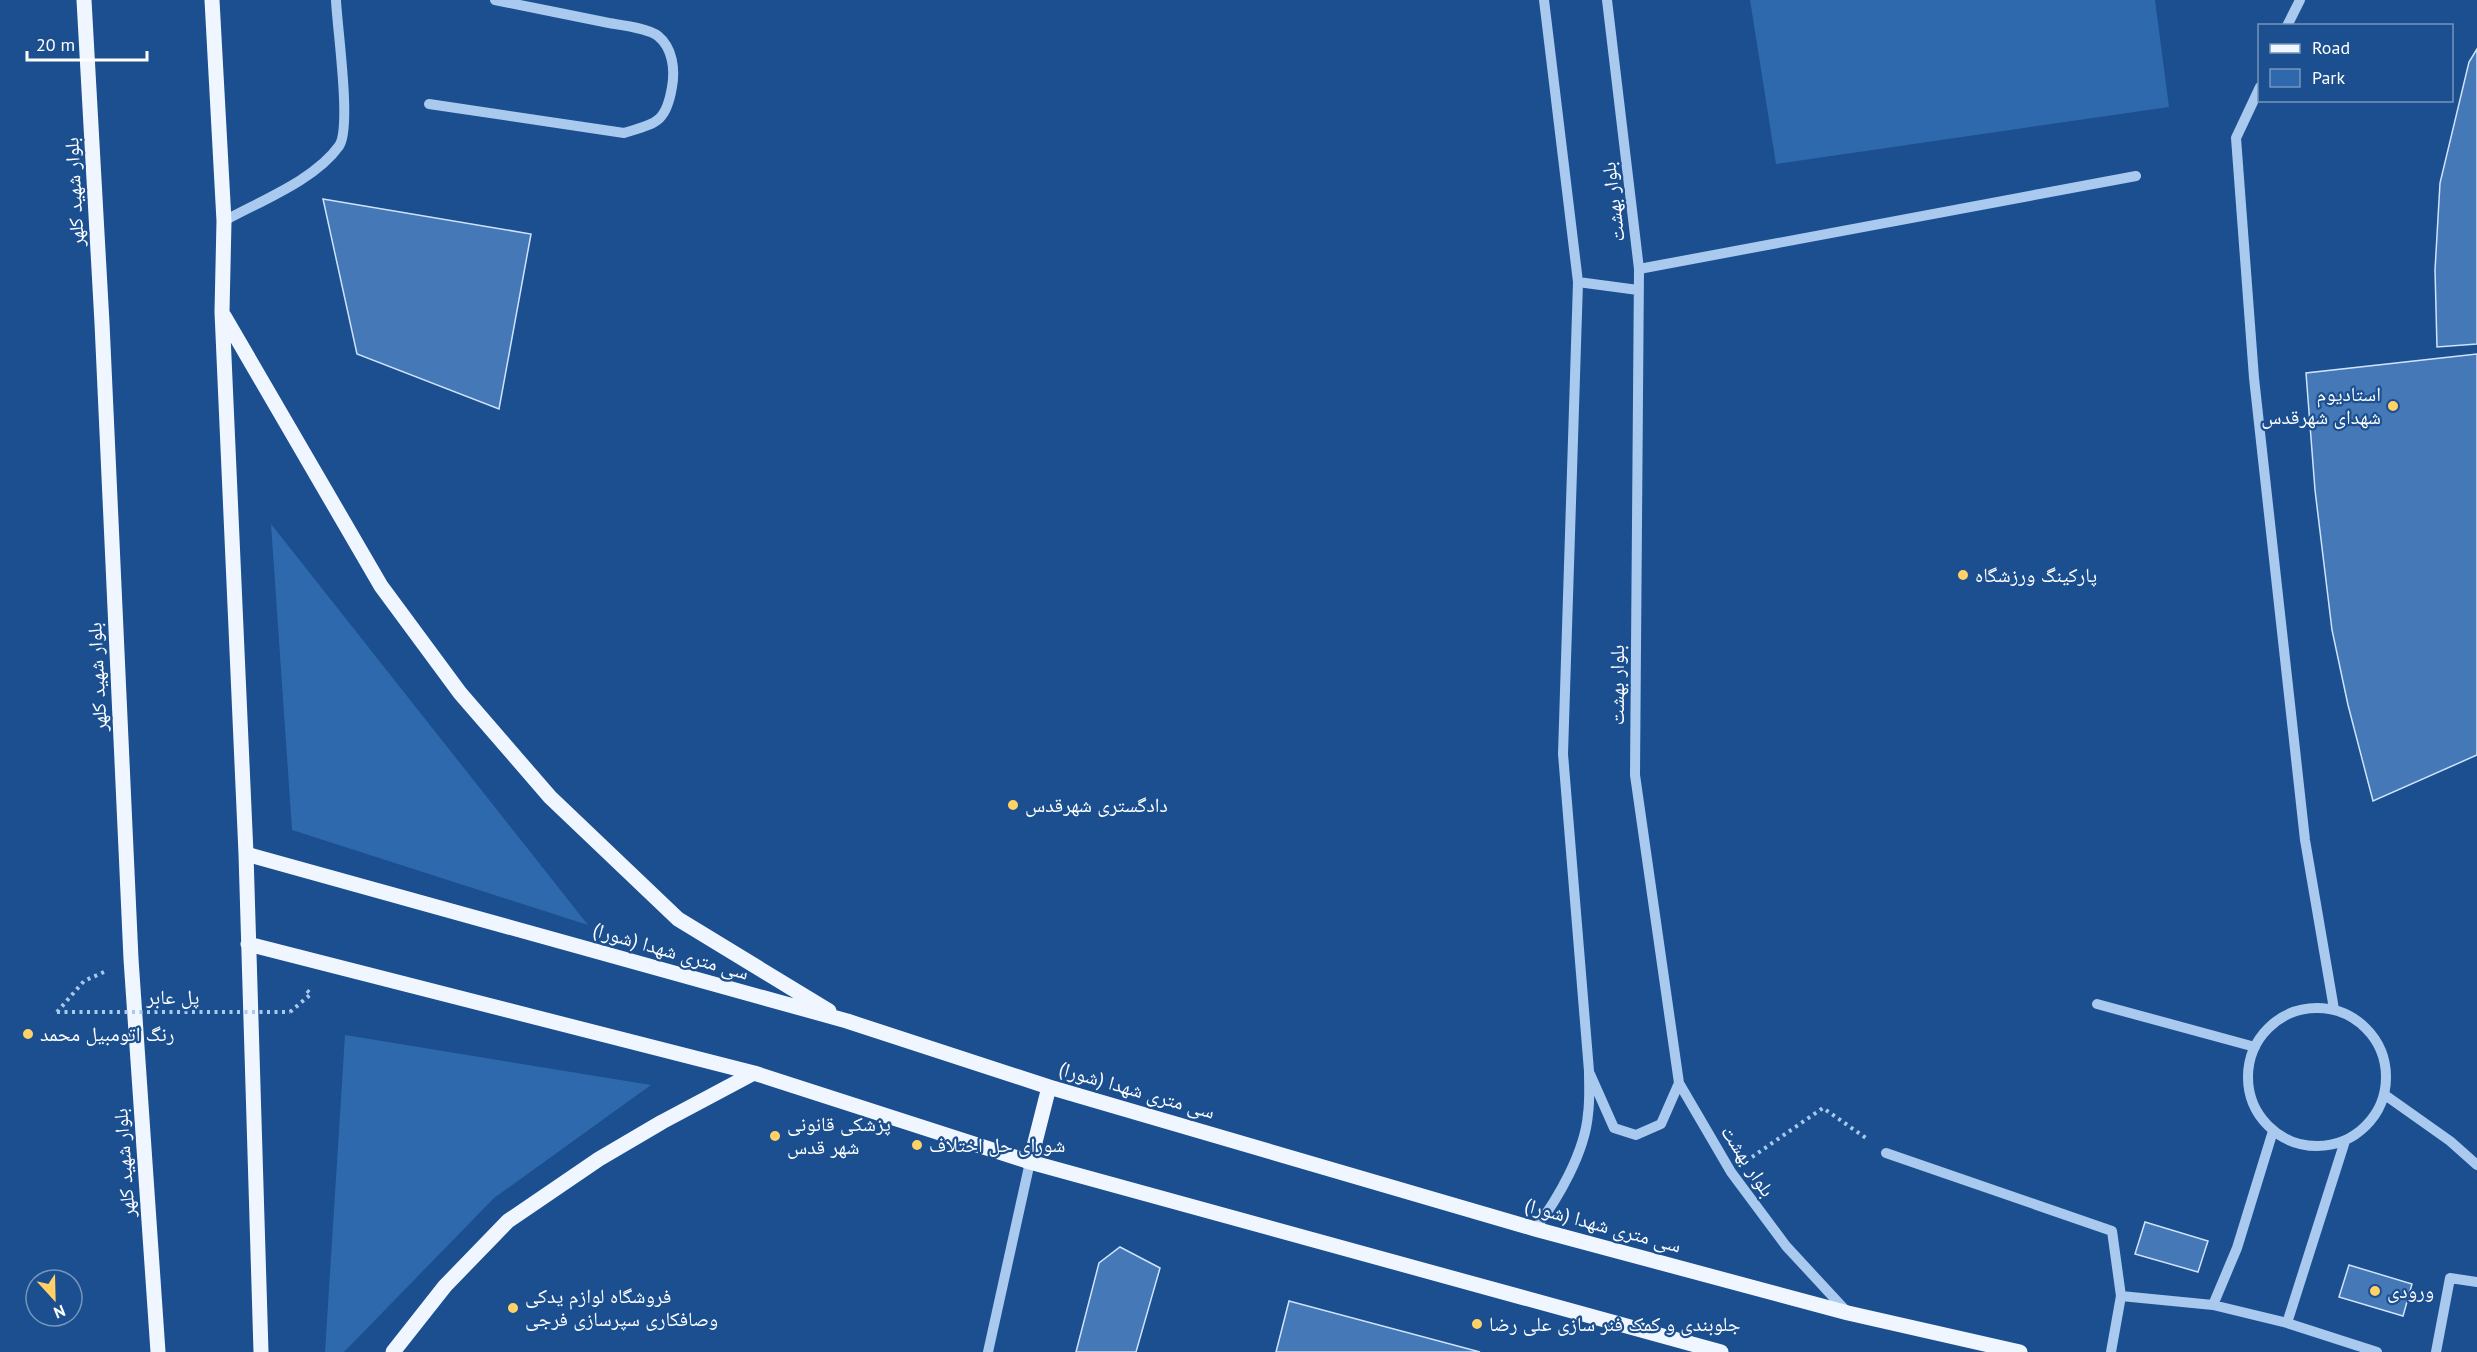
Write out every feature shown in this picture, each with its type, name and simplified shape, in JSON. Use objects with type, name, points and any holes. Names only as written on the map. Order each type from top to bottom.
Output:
[{"type":"main road","name":"بلوار شهید کلهر","points":[[84,0],[102,323],[131,959],[158,1352]]},
{"type":"main road","points":[[212,0],[224,221],[222,312],[246,854],[261,1352]]},
{"type":"main road","points":[[222,312],[381,586],[460,693],[550,797],[678,919],[847,1022]]},
{"type":"main road","name":"سی متری شهدا (شورا)","points":[[246,854],[847,1022],[1049,1087],[1535,1229],[1848,1313],[2020,1352]]},
{"type":"main road","points":[[248,944],[754,1072],[1030,1162],[1722,1352]]},
{"type":"main road","points":[[393,1352],[445,1286],[508,1221],[608,1154],[754,1072]]},
{"type":"main road","points":[[1030,1162],[1049,1087]]},
{"type":"street","points":[[224,221],[315,171],[340,145],[344,116],[336,0]]},
{"type":"street","points":[[429,104],[624,133],[654,123],[664,115],[669,104],[675,71],[667,48],[657,35],[633,27],[495,0]]},
{"type":"street","points":[[1535,1229],[1551,1208],[1578,1155],[1588,1115],[1588,1071],[1563,754],[1578,282],[1544,0]]},
{"type":"street","name":"بلوار بهشت","points":[[1607,0],[1639,269],[1635,775],[1679,1083],[1731,1172],[1786,1246],[1848,1313]]},
{"type":"street","points":[[2288,24],[2300,0]]},
{"type":"street","points":[[2258,89],[2236,138],[2254,378],[2305,840],[2334,1009]]},
{"type":"street","points":[[1639,269],[2136,176]]},
{"type":"street","points":[[1578,282],[1638,290]]},
{"type":"street","points":[[2097,1004],[2255,1047]]},
{"type":"street","points":[[2310,1008],[2334,1009],[2354,1018],[2371,1032],[2382,1051],[2387,1072],[2385,1095],[2377,1114],[2363,1129],[2345,1141],[2327,1146],[2308,1146],[2290,1141],[2273,1131],[2258,1114],[2249,1092],[2248,1069],[2255,1047],[2269,1028],[2288,1014],[2310,1008]]},
{"type":"street","points":[[1588,1071],[1614,1128],[1635,1135],[1661,1124],[1679,1083]]},
{"type":"street","points":[[2385,1095],[2450,1141],[2477,1165]]},
{"type":"street","points":[[2213,1305],[2237,1248],[2273,1131]]},
{"type":"street","points":[[2287,1323],[2345,1141]]},
{"type":"street","points":[[1886,1153],[2112,1231],[2121,1296],[2111,1352]]},
{"type":"street","points":[[988,1352],[1030,1162]]},
{"type":"street","points":[[2436,1352],[2450,1278],[2477,1282]]},
{"type":"street","points":[[2121,1296],[2213,1305],[2287,1323],[2377,1352]]},
{"type":"path","name":"پل عابر","points":[[84,981],[57,1012],[290,1012],[311,994]]},
{"type":"path","points":[[1731,1172],[1823,1108],[1886,1153]]},
{"type":"green space","points":[[1750,0],[2155,0],[2169,107],[1776,164]]},
{"type":"green space","points":[[271,524],[588,925],[292,830]]},
{"type":"green space","points":[[345,1035],[651,1085],[494,1198],[344,1352],[325,1352]]},
{"type":"building","points":[[2477,49],[2477,344],[2437,347],[2435,270],[2440,183],[2469,62]]},
{"type":"building","points":[[323,199],[531,234],[499,409],[357,354]]},
{"type":"building","name":"استادیوم شهدای شهرقدس","points":[[2477,354],[2477,755],[2373,801],[2348,705],[2332,630],[2315,490],[2306,373]]},
{"type":"building","points":[[2145,1222],[2208,1241],[2198,1272],[2135,1254]]},
{"type":"building","points":[[1120,1247],[1160,1268],[1136,1352],[1076,1352],[1099,1263]]},
{"type":"building","name":"ورودی","points":[[2349,1265],[2412,1284],[2403,1316],[2339,1297]]},
{"type":"building","points":[[1289,1301],[1480,1352],[1276,1352]]},
{"type":"place","name":"استادیوم شهدای شهرقدس","points":[[2393,406]]},
{"type":"place","name":"پارکینگ ورزشگاه","points":[[1963,575]]},
{"type":"place","name":"دادگستری شهرقدس","points":[[1013,805]]},
{"type":"place","name":"رنگ اتومبیل محمد","points":[[28,1034]]},
{"type":"place","name":"پزشکی قانونی شهر قدس","points":[[775,1136]]},
{"type":"place","name":"شورای حل اختلاف","points":[[917,1145]]},
{"type":"place","name":"ورودی","points":[[2375,1291]]},
{"type":"place","name":"فروشگاه لوازم یدکی وصافکاری سپرسازی فرجی","points":[[513,1308]]},
{"type":"place","name":"جلوبندی و کمک فنر سازی علی رضا","points":[[1477,1324]]}]
